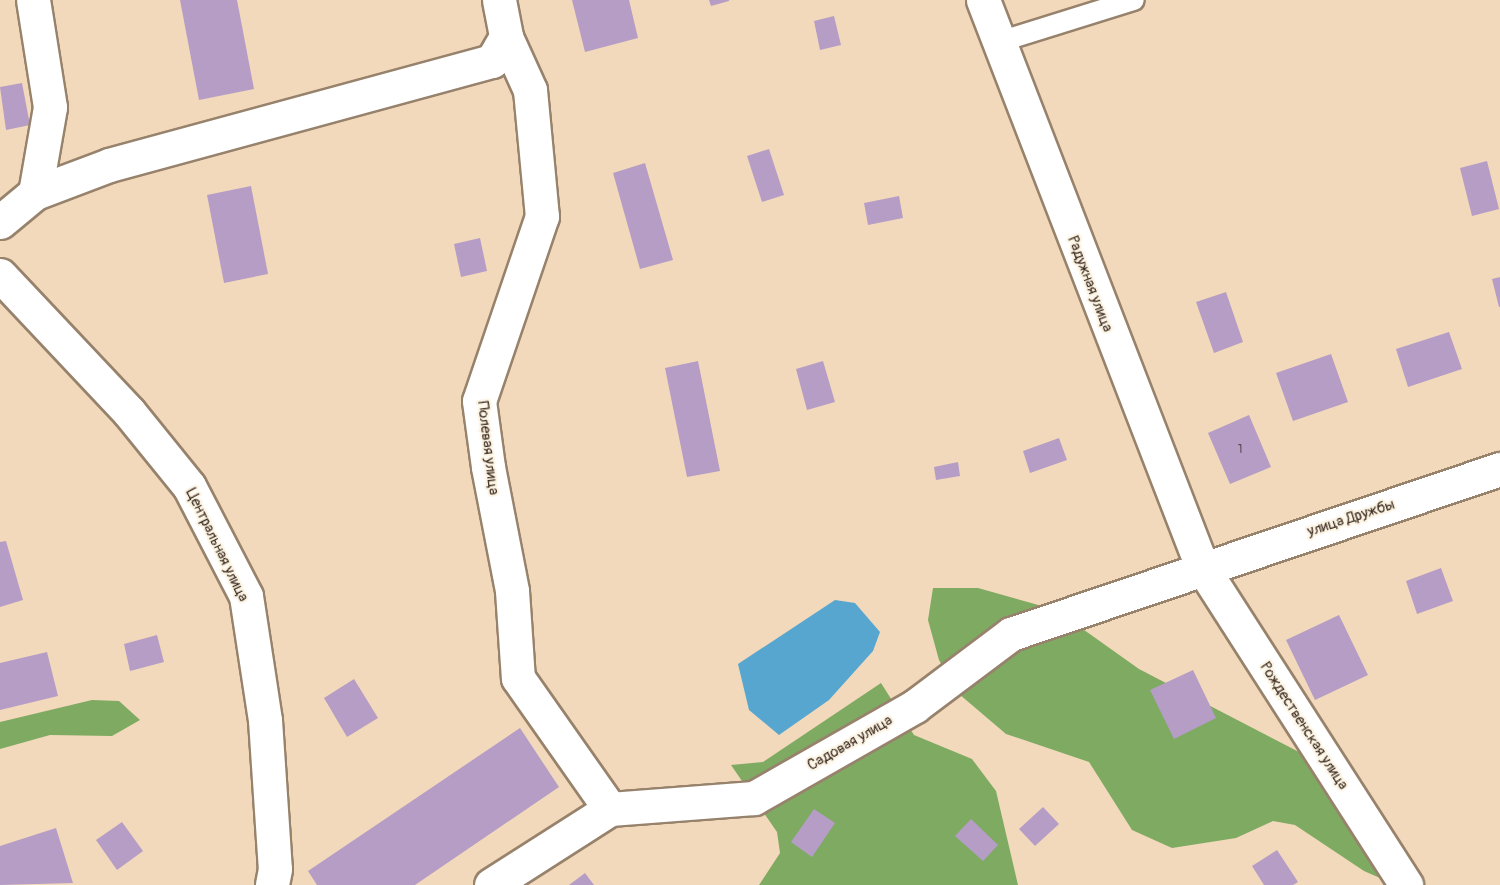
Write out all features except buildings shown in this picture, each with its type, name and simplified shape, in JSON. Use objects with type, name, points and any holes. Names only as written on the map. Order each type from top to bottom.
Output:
[{"type":"street","points":[[33,0],[51,107],[35,193]]},
{"type":"street","name":"Полевая улица","points":[[499,0],[506,37],[530,90],[542,216],[479,401],[484,445],[512,591],[518,678],[610,809]]},
{"type":"street","name":"Радужная улица","points":[[983,0],[1202,567]]},
{"type":"street","points":[[0,222],[35,193],[109,165],[492,61],[506,37]]},
{"type":"street","name":"Центральная улица","points":[[0,275],[129,412],[189,486],[246,596],[266,720],[275,869],[272,885]]},
{"type":"street","name":"улица Дружбы","points":[[1202,567],[1500,469]]},
{"type":"street","name":"Садовая улица","points":[[491,885],[610,809],[754,798],[915,706],[1011,634],[1202,567]]},
{"type":"street","name":"Рождественская улица","points":[[1202,567],[1406,885]]},
{"type":"lane","points":[[999,42],[1134,0]]},
{"type":"green space","points":[[933,588],[978,588],[1056,610],[1139,669],[1357,782],[1396,885],[1364,871],[1295,825],[1273,821],[1236,838],[1172,848],[1132,830],[1089,762],[1006,734],[959,694],[939,660],[928,620]]},
{"type":"green space","points":[[881,683],[914,735],[972,759],[996,791],[1018,885],[759,885],[780,853],[777,832],[731,765],[763,762]]},
{"type":"green space","points":[[92,700],[119,701],[140,720],[112,736],[50,735],[0,749],[0,722]]},
{"type":"water","points":[[835,600],[855,603],[880,632],[873,651],[829,700],[779,735],[749,710],[738,664]]}]
